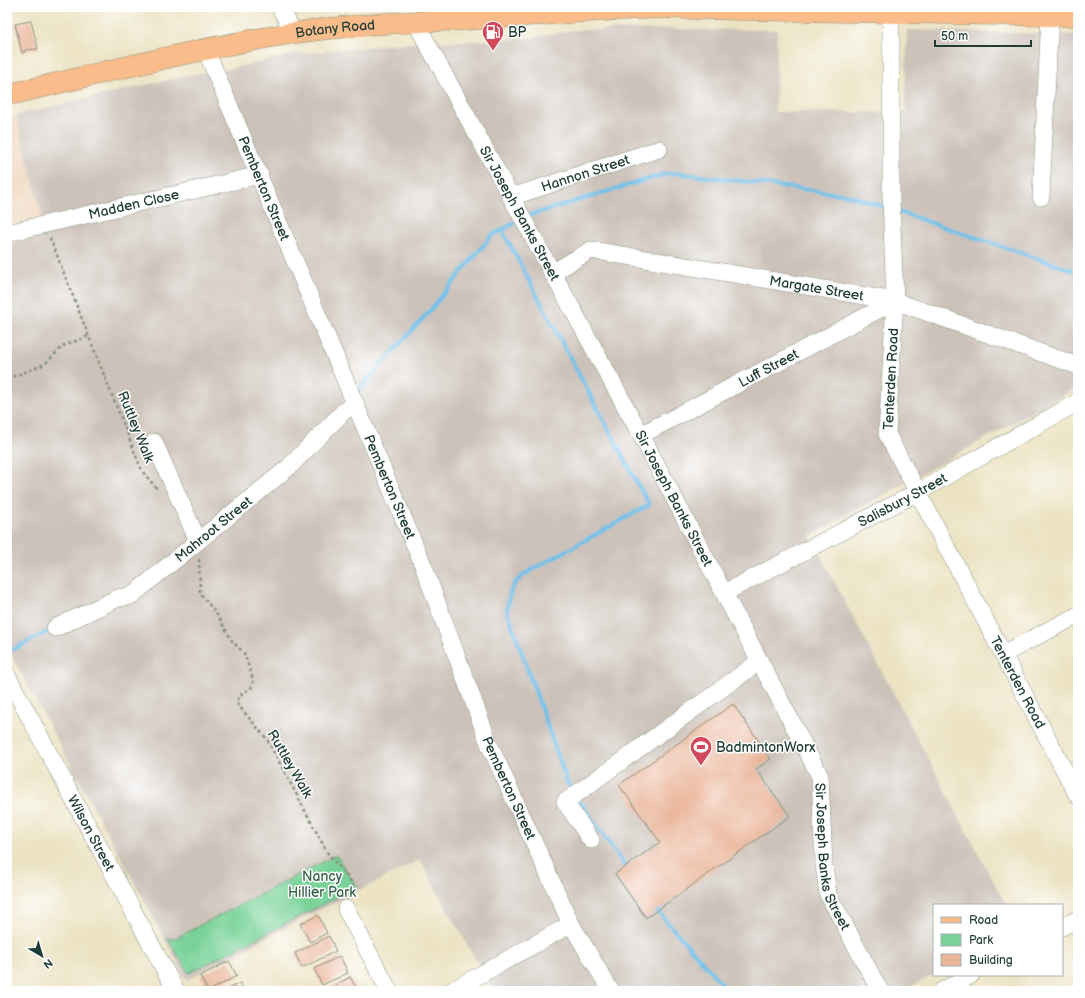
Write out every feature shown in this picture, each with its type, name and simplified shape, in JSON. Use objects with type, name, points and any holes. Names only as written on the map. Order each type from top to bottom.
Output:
[{"type":"main road","name":"Botany Road","points":[[7,95],[206,50],[294,34],[353,26],[488,13],[671,8],[891,11],[1078,16]]},
{"type":"street","points":[[280,7],[294,34]]},
{"type":"street","name":"Tenterden Road","points":[[891,11],[891,198],[895,301],[887,434],[1078,796]]},
{"type":"street","points":[[1041,197],[1050,15]]},
{"type":"street","name":"Sir Joseph Banks Street","points":[[415,21],[641,435],[820,776],[824,865],[828,894],[880,991]]},
{"type":"street","name":"Pemberton Street","points":[[206,50],[260,175],[423,565],[490,746],[571,924],[611,991]]},
{"type":"street","name":"Hannon Street","points":[[511,197],[659,148]]},
{"type":"street","name":"Madden Close","points":[[7,233],[260,175]]},
{"type":"street","name":"Margate Street","points":[[552,273],[591,250],[895,301],[1078,366]]},
{"type":"street","name":"Luff Street","points":[[641,435],[895,301]]},
{"type":"street","name":"Salisbury Street","points":[[724,593],[918,492],[1078,402]]},
{"type":"street","name":"Mahroot Street","points":[[55,628],[118,598],[131,596],[289,467],[344,411],[356,404]]},
{"type":"street","points":[[154,442],[195,544]]},
{"type":"street","points":[[1003,654],[1078,615]]},
{"type":"street","points":[[591,840],[565,802],[760,661]]},
{"type":"street","name":"Wilson Street","points":[[7,675],[176,991]]},
{"type":"street","points":[[346,909],[389,991]]},
{"type":"street","points":[[1063,926],[1078,919]]},
{"type":"street","points":[[450,991],[571,924]]},
{"type":"street","points":[[942,991],[970,976]]},
{"type":"path","name":"Ruttley Walk","points":[[44,225],[142,471],[160,492]]},
{"type":"path","points":[[7,379],[45,364],[63,346],[89,336]]},
{"type":"path","name":"Ruttley Walk","points":[[195,544],[198,556],[200,593],[218,616],[232,642],[244,653],[253,679],[253,686],[238,697],[238,705],[267,739],[327,852],[353,884],[346,909]]},
{"type":"shaded area","points":[[574,30],[777,30],[775,112],[905,113],[907,30],[1078,35],[1078,387],[810,536],[1005,904],[933,904],[933,976],[902,991],[493,991],[420,860],[306,917],[187,980],[7,647],[7,243],[44,235],[43,219],[16,115],[198,73],[229,69],[296,54],[404,43],[522,39]]},
{"type":"shaded area","points":[[16,115],[43,219],[7,226],[7,117]]},
{"type":"green space","name":"Nancy Hillier Park","points":[[336,855],[357,887],[189,973],[167,938],[174,939]]},
{"type":"building","points":[[31,21],[38,49],[25,50],[25,52],[22,53],[15,24]]},
{"type":"building","points":[[733,704],[771,759],[756,769],[790,816],[646,918],[615,874],[660,842],[619,785]]},
{"type":"building","points":[[318,915],[327,933],[310,942],[300,924]]},
{"type":"building","points":[[329,936],[336,951],[302,968],[295,953]]},
{"type":"building","points":[[340,956],[348,973],[322,985],[314,969]]},
{"type":"building","points":[[229,961],[237,976],[208,991],[200,976]]},
{"type":"building","points":[[350,977],[358,991],[332,991],[330,988]]},
{"type":"building","points":[[240,983],[244,991],[223,991]]},
{"type":"waterway","points":[[527,216],[665,174],[678,173],[848,195],[888,208]]},
{"type":"waterway","points":[[896,211],[1078,272]]},
{"type":"waterway","points":[[356,393],[427,314],[492,235],[519,221]]},
{"type":"waterway","points":[[502,230],[649,505],[533,569],[516,581],[509,595],[507,610],[567,782],[573,792]]},
{"type":"waterway","points":[[14,649],[51,630]]},
{"type":"waterway","points":[[577,798],[629,871]]},
{"type":"waterway","points":[[654,907],[728,991]]},
{"type":"place","name":"BP","points":[[493,52]]},
{"type":"place","name":"BadmintonWorx","points":[[701,766]]}]
